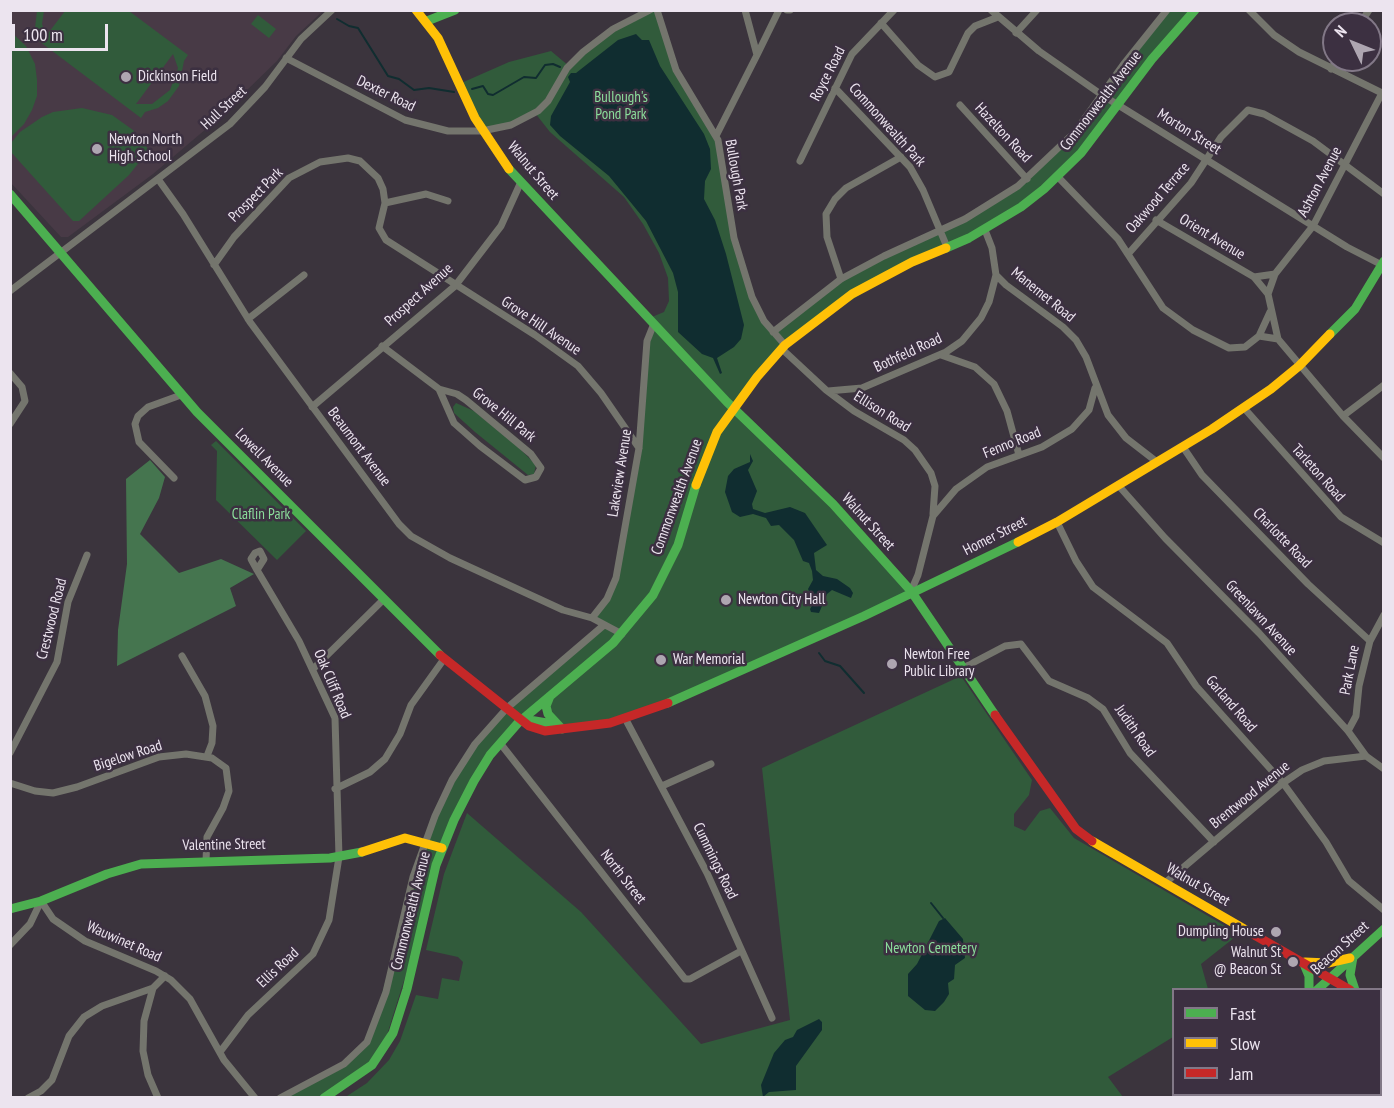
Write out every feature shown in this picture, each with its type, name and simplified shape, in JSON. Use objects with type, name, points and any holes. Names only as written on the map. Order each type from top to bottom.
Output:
[{"type":"main road","name":"Walnut Street","points":[[416,10],[427,21],[438,38],[482,131],[520,184],[732,408],[833,504],[911,591],[1076,829],[1098,845],[1347,988]]},
{"type":"main road","points":[[427,21],[455,10]]},
{"type":"main road","name":"Commonwealth Avenue","points":[[324,1098],[372,1065],[393,1033],[442,848],[468,791],[500,743],[523,719],[622,634],[642,610],[664,575],[678,545],[706,457],[732,408],[783,347],[852,294],[985,230],[1021,207],[1058,177],[1081,153],[1152,59],[1195,10]]},
{"type":"main road","name":"Lowell Avenue","points":[[10,194],[61,250],[181,395],[444,659],[523,719]]},
{"type":"main road","name":"Homer Street","points":[[523,719],[547,723],[558,729],[626,720],[864,616],[911,591],[948,577],[1057,522],[1183,447],[1272,389],[1299,366],[1355,309],[1383,263]]},
{"type":"main road","points":[[551,694],[546,706],[548,714],[558,729]]},
{"type":"main road","name":"Valentine Street","points":[[10,909],[41,901],[125,867],[169,861],[339,856],[367,851],[405,838],[442,848]]},
{"type":"main road","name":"Beacon Street","points":[[1319,988],[1383,929]]},
{"type":"main road","points":[[1309,988],[1309,976],[1303,962],[1328,963],[1353,957],[1350,975],[1354,988]]},
{"type":"street","name":"Hull Street","points":[[10,291],[238,117],[307,32],[332,10]]},
{"type":"street","name":"Dexter Road","points":[[286,58],[405,120],[448,131],[482,131],[512,125],[538,111],[548,101],[567,68],[583,52],[610,31],[650,10]]},
{"type":"street","name":"Bullough Park","points":[[657,10],[676,70],[717,136],[737,253],[758,312],[783,347]]},
{"type":"street","points":[[744,10],[757,55]]},
{"type":"street","points":[[717,136],[779,10]]},
{"type":"street","name":"Royce Road","points":[[800,161],[852,54],[894,10]]},
{"type":"street","name":"Morton Street","points":[[991,10],[1016,33],[1102,95],[1313,226],[1383,263]]},
{"type":"street","points":[[1016,33],[1037,10]]},
{"type":"street","name":"Commonwealth Avenue","points":[[773,332],[802,307],[842,279],[884,256],[989,206],[1027,179],[1075,132],[1167,10]]},
{"type":"street","points":[[1249,10],[1284,43],[1322,64]]},
{"type":"street","points":[[881,23],[918,65],[935,77],[950,72],[968,33],[975,26],[998,16]]},
{"type":"street","points":[[1338,72],[1383,93]]},
{"type":"street","name":"Commonwealth Park","points":[[835,88],[901,157],[923,189],[947,247]]},
{"type":"street","name":"Ashton Avenue","points":[[1278,339],[1270,312],[1268,294],[1275,274],[1313,226],[1383,93]]},
{"type":"street","name":"Hazelton Road","points":[[960,105],[1027,179]]},
{"type":"street","name":"Oakwood Terrace","points":[[1129,253],[1191,183],[1221,137],[1248,110],[1264,114],[1298,132],[1345,166]]},
{"type":"street","points":[[842,279],[827,237],[826,214],[835,199],[846,188],[901,157]]},
{"type":"street","name":"Prospect Park","points":[[214,265],[234,237],[272,193],[289,178],[320,162],[342,158],[360,160],[378,178],[385,203],[380,231],[386,240],[404,252]]},
{"type":"street","points":[[1345,166],[1383,194]]},
{"type":"street","points":[[1058,177],[1098,216],[1129,253],[1159,303],[1193,330],[1229,348],[1245,347],[1259,336],[1270,312]]},
{"type":"street","name":"Beaumont Avenue","points":[[158,178],[248,318],[399,524],[411,536],[450,558],[563,610],[592,618],[622,634]]},
{"type":"street","name":"Prospect Avenue","points":[[312,407],[456,286],[501,226],[520,184]]},
{"type":"street","points":[[385,203],[426,194],[448,201]]},
{"type":"street","name":"Orient Avenue","points":[[1156,220],[1254,277],[1268,294]]},
{"type":"street","name":"Manemet Road","points":[[985,230],[992,248],[996,275],[1005,285],[1063,327],[1076,340],[1086,357],[1108,415],[1117,428],[1156,462]]},
{"type":"street","name":"Grove Hill Avenue","points":[[404,252],[535,335],[578,366],[601,393],[639,448]]},
{"type":"street","name":"Orient Avenue","points":[[1254,277],[1275,274]]},
{"type":"street","points":[[248,318],[304,275]]},
{"type":"street","name":"Bothfeld Road","points":[[826,390],[862,388],[941,355],[962,341],[981,318],[989,302],[996,275]]},
{"type":"street","name":"Lakeview Avenue","points":[[592,618],[607,599],[615,578],[639,448],[647,341],[653,326]]},
{"type":"street","points":[[1259,336],[1278,339],[1299,366],[1383,458]]},
{"type":"street","name":"Grove Hill Park","points":[[382,346],[439,389],[457,394],[466,400],[531,454],[541,468],[536,477],[525,480],[517,475],[454,423],[439,389]]},
{"type":"street","name":"Ellison Road","points":[[783,347],[826,390],[854,411],[904,440],[915,450],[931,473],[935,486],[933,516]]},
{"type":"street","points":[[941,355],[975,367],[994,384],[1006,411],[1019,455]]},
{"type":"street","points":[[10,373],[22,387],[25,401],[10,424]]},
{"type":"street","points":[[1344,416],[1383,385]]},
{"type":"street","name":"Fenno Road","points":[[911,591],[918,575],[933,516],[956,489],[987,467],[1042,447],[1072,429],[1089,410],[1096,386]]},
{"type":"street","points":[[174,478],[139,442],[135,424],[138,416],[148,408],[181,395]]},
{"type":"street","name":"Tarleton Road","points":[[1244,408],[1341,517],[1383,543]]},
{"type":"street","name":"Charlotte Road","points":[[1183,447],[1202,475],[1308,584],[1370,641]]},
{"type":"street","name":"Greenlawn Avenue","points":[[1118,485],[1126,497],[1259,633],[1348,732],[1366,756],[1383,769]]},
{"type":"street","name":"Garland Road","points":[[1057,522],[1076,561],[1093,587],[1167,643],[1196,686],[1283,783],[1326,842],[1349,881],[1383,910]]},
{"type":"street","name":"Crestwood Road","points":[[10,753],[57,663],[68,602],[87,555]]},
{"type":"street","name":"Oak Cliff Road","points":[[257,570],[313,669],[335,718],[338,746],[335,789],[339,856]]},
{"type":"street","points":[[313,669],[384,599]]},
{"type":"street","name":"Park Lane","points":[[1348,732],[1356,716],[1359,686],[1370,641],[1383,615]]},
{"type":"street","name":"Commonwealth Avenue","points":[[280,1098],[351,1059],[371,1035],[388,983],[413,877],[452,780],[475,744],[507,708],[604,625]]},
{"type":"street","name":"Judith Road","points":[[963,668],[1005,646],[1021,644],[1049,681],[1088,698],[1103,709],[1130,753],[1214,842]]},
{"type":"street","points":[[182,656],[205,696],[213,726],[212,743],[207,756],[224,765],[229,785],[226,802],[207,837],[206,861]]},
{"type":"street","points":[[335,789],[370,772],[385,759],[396,742],[411,705],[444,659]]},
{"type":"street","name":"Cummings Road","points":[[626,720],[707,873],[772,1018]]},
{"type":"street","name":"North Street","points":[[500,743],[685,979],[690,979],[741,951]]},
{"type":"street","name":"Bigelow Road","points":[[10,783],[35,791],[53,793],[77,787],[159,757],[186,754],[207,756]]},
{"type":"street","name":"Brentwood Avenue","points":[[1166,883],[1283,783],[1313,764],[1366,756]]},
{"type":"street","points":[[662,786],[711,764]]},
{"type":"street","name":"Ellis Road","points":[[219,1052],[248,1015],[313,954],[329,920],[339,856]]},
{"type":"street","points":[[10,945],[30,924],[41,901]]},
{"type":"street","name":"Wauwinet Road","points":[[41,901],[53,919],[85,941],[165,976],[190,999],[219,1052],[255,1098]]},
{"type":"street","points":[[28,1098],[41,1091],[52,1080],[69,1036],[84,1017],[102,1006],[153,988],[165,976]]},
{"type":"street","points":[[153,988],[144,1021],[143,1051],[148,1075],[158,1098]]},
{"type":"shaded area","name":"Newton North High School","points":[[11,11],[323,11],[296,36],[277,61],[213,123],[153,174],[68,237],[61,237],[11,183]]},
{"type":"shaded area","points":[[636,34],[642,40],[649,40],[660,66],[704,134],[710,149],[711,169],[705,181],[704,199],[715,220],[726,254],[744,325],[741,339],[734,347],[717,358],[722,373],[720,374],[713,358],[702,354],[678,332],[678,292],[673,273],[646,221],[609,176],[550,125],[551,116],[570,82],[568,77],[571,73],[576,73],[618,40]]},
{"type":"shaded area","points":[[750,454],[753,461],[748,470],[757,491],[752,504],[753,509],[765,513],[790,507],[805,513],[827,545],[814,553],[816,570],[823,576],[837,579],[850,588],[853,593],[851,598],[832,590],[827,594],[819,613],[811,612],[810,609],[814,602],[808,589],[813,580],[812,571],[809,563],[803,561],[794,540],[779,525],[771,526],[766,518],[753,514],[740,517],[732,512],[725,492],[728,476],[734,469],[750,462]]},
{"type":"shaded area","points":[[945,918],[963,939],[965,958],[955,965],[954,979],[948,983],[949,994],[944,1002],[935,1011],[925,1010],[908,996],[908,974],[917,964],[939,921]]},
{"type":"shaded area","points":[[819,1019],[822,1022],[822,1030],[796,1066],[796,1090],[769,1092],[763,1097],[761,1085],[774,1053],[785,1040],[793,1037],[797,1030]]},
{"type":"green space","name":"Dickinson Field","points":[[37,11],[44,11],[42,24],[46,36],[65,11],[129,11],[188,55],[184,61],[179,86],[168,101],[158,108],[145,112],[141,118],[31,35],[35,28]],"holes":[[[173,54],[178,68],[170,90],[152,104],[136,104]]]},
{"type":"green space","name":"Bullough's Pond Park","points":[[650,11],[657,11],[670,55],[713,129],[727,202],[748,286],[773,332],[841,279],[989,205],[1054,154],[1167,11],[1195,11],[1106,123],[1021,207],[912,262],[799,333],[732,408],[833,504],[911,591],[652,710],[562,729],[546,706],[500,743],[454,820],[381,1054],[324,1097],[280,1098],[334,1070],[371,1035],[413,877],[445,793],[490,726],[604,625],[592,618],[612,589],[632,493],[647,341],[653,326],[647,319],[664,312],[669,301],[668,278],[659,253],[643,224],[624,197],[550,132],[535,113],[522,121],[482,131],[459,84],[509,62],[551,51],[569,66],[591,45]]},
{"type":"green space","points":[[258,15],[276,29],[269,38],[251,24]]},
{"type":"green space","points":[[11,32],[26,46],[35,64],[37,96],[24,124],[11,137]]},
{"type":"green space","points":[[82,108],[112,115],[133,130],[149,150],[129,175],[79,221],[73,221],[11,152],[11,143],[20,132],[42,117],[53,112]]},
{"type":"green space","points":[[456,403],[474,411],[518,447],[536,465],[534,474],[528,475],[454,413],[453,407]]},
{"type":"green space","name":"Claflin Park","points":[[216,441],[306,531],[277,560],[216,500],[217,451],[211,445]]},
{"type":"green space","points":[[150,460],[165,477],[159,498],[140,534],[179,573],[221,559],[254,574],[230,588],[236,606],[117,666],[118,630],[127,564],[126,479]]},
{"type":"green space","name":"Newton Cemetery","points":[[961,676],[1032,780],[1029,795],[1014,814],[1014,826],[1025,831],[1040,811],[1050,808],[1074,838],[1239,934],[1201,964],[1208,988],[1172,988],[1172,1038],[1108,1077],[1123,1097],[344,1098],[367,1083],[389,1060],[400,1041],[416,995],[438,999],[442,978],[459,981],[463,962],[458,957],[426,950],[444,874],[467,813],[581,912],[701,1044],[790,1020],[762,768]]},
{"type":"waterway","points":[[337,19],[358,28],[388,76],[399,79],[414,90],[429,88],[454,92]]},
{"type":"waterway","points":[[472,89],[483,86],[488,94],[493,95],[524,77],[536,78],[545,65],[553,64],[560,67]]},
{"type":"waterway","points":[[819,653],[825,661],[840,666],[864,693]]},
{"type":"waterway","points":[[931,903],[943,918]]},
{"type":"traffic: fast","points":[[427,21],[455,10]]},
{"type":"traffic: fast","points":[[946,248],[969,238],[1021,207],[1044,189],[1081,153],[1152,59],[1195,10]]},
{"type":"traffic: fast","points":[[509,169],[727,402],[833,504],[911,591],[995,715]]},
{"type":"traffic: fast","points":[[10,194],[197,412],[440,655]]},
{"type":"traffic: fast","points":[[1330,334],[1355,309],[1384,261]]},
{"type":"traffic: fast","points":[[324,1098],[372,1065],[393,1033],[407,989],[436,865],[454,820],[474,781],[490,755],[518,723],[613,643],[653,595],[678,545],[696,485]]},
{"type":"traffic: fast","points":[[668,703],[864,616],[1018,542]]},
{"type":"traffic: fast","points":[[550,696],[546,706],[548,714],[562,729]]},
{"type":"traffic: fast","points":[[523,719],[547,723],[554,729]]},
{"type":"traffic: fast","points":[[10,909],[41,901],[107,874],[141,864],[330,858],[362,852]]},
{"type":"traffic: fast","points":[[1319,988],[1384,929]]},
{"type":"traffic: fast","points":[[1353,957],[1350,975],[1354,988]]},
{"type":"traffic: fast","points":[[1304,964],[1309,976],[1309,988]]},
{"type":"traffic: slow","points":[[416,10],[438,38],[475,118],[509,169]]},
{"type":"traffic: slow","points":[[696,485],[717,432],[757,377],[785,345],[852,294],[912,262],[946,248]]},
{"type":"traffic: slow","points":[[1018,542],[1057,522],[1212,429],[1271,389],[1299,366],[1330,334]]},
{"type":"traffic: slow","points":[[362,852],[405,838],[442,848]]},
{"type":"traffic: slow","points":[[1092,841],[1251,933]]},
{"type":"traffic: slow","points":[[1305,962],[1328,963],[1350,958]]},
{"type":"traffic: jam","points":[[440,655],[529,726],[545,731],[610,723],[668,703]]},
{"type":"traffic: jam","points":[[995,715],[1076,829],[1092,841]]},
{"type":"traffic: jam","points":[[1251,933],[1347,988]]},
{"type":"place","name":"Dickinson Field","points":[[126,77]]},
{"type":"place","name":"Newton North High School","points":[[97,149]]},
{"type":"place","name":"Newton City Hall","points":[[726,600]]},
{"type":"place","name":"War Memorial","points":[[661,660]]},
{"type":"place","name":"Newton Free Public Library","points":[[892,664]]},
{"type":"place","name":"Dumpling House","points":[[1276,932]]},
{"type":"place","name":"Walnut St @ Beacon St","points":[[1293,962]]}]
